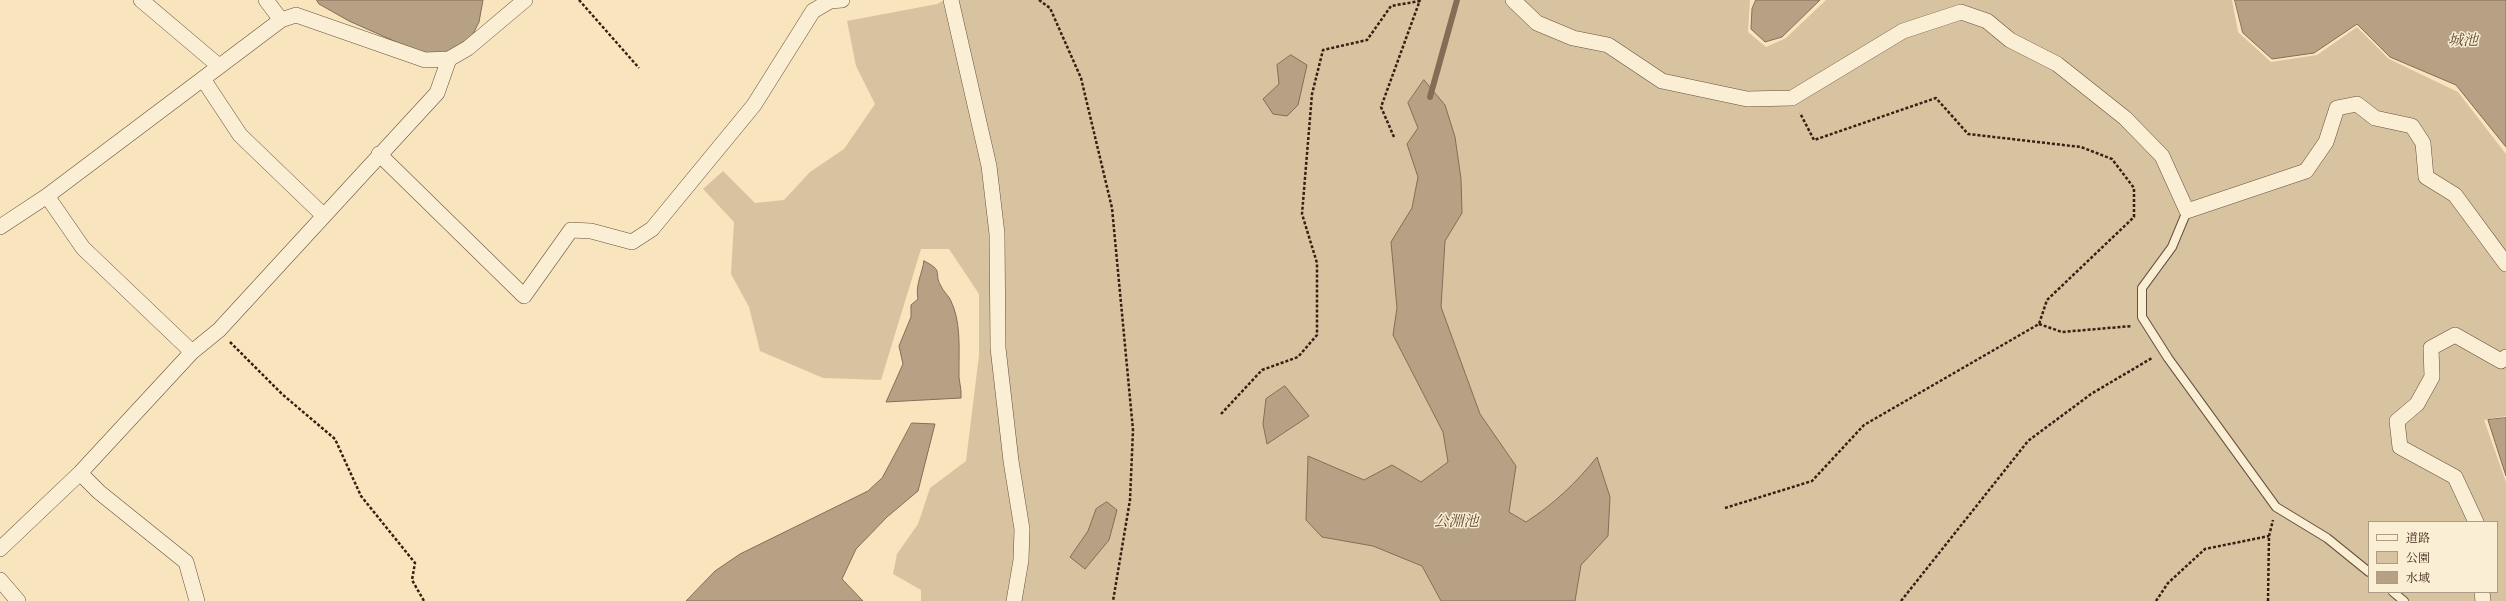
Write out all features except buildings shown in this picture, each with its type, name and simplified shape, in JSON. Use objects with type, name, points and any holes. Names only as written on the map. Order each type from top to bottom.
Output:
[{"type":"street","points":[[141,0],[219,66]]},
{"type":"street","points":[[266,0],[281,20]]},
{"type":"street","points":[[0,227],[47,196],[281,20],[296,15],[425,60],[449,59],[468,48],[525,0]]},
{"type":"street","points":[[379,154],[524,296],[571,230],[591,231],[632,242],[652,229],[754,105],[813,11],[830,1],[842,0]]},
{"type":"street","points":[[951,0],[989,166],[997,234],[998,348],[1011,461],[1022,529],[1021,560],[1014,601]]},
{"type":"street","points":[[1513,0],[1537,23],[1573,38],[1608,45],[1662,81],[1747,99],[1792,98],[1903,31],[1961,12],[1987,21],[2010,40],[2056,64],[2125,118],[2162,156],[2187,211],[2306,171],[2326,142],[2337,108],[2357,104],[2375,118],[2412,126],[2423,143],[2426,177],[2455,195],[2506,264]]},
{"type":"street","points":[[0,549],[80,473],[192,352],[219,330],[379,154],[437,93],[449,59]]},
{"type":"street","points":[[203,79],[240,135],[323,215]]},
{"type":"street","points":[[47,196],[83,248],[192,352]]},
{"type":"street","points":[[2476,521],[2455,477],[2400,447],[2397,421],[2417,404],[2432,377],[2431,348],[2455,335],[2500,361],[2506,357]]},
{"type":"street","points":[[80,473],[98,492],[186,562],[197,601]]},
{"type":"street","points":[[0,580],[18,601]]},
{"type":"lane","points":[[2187,211],[2172,247],[2142,288],[2142,317],[2164,351],[2276,507],[2327,538],[2368,571]]},
{"type":"lane","points":[[2394,593],[2404,601]]},
{"type":"path","points":[[579,0],[639,68]]},
{"type":"path","points":[[1039,0],[1050,8],[1081,78],[1112,208],[1133,430],[1130,500],[1113,601]]},
{"type":"path","points":[[1394,137],[1381,107],[1420,0]]},
{"type":"path","points":[[1221,414],[1262,370],[1298,357],[1317,335],[1317,263],[1302,214],[1312,94],[1323,50],[1367,40],[1391,6],[1420,0]]},
{"type":"path","points":[[1725,508],[1812,482],[1864,424],[2039,324],[2047,300],[2134,217],[2134,188],[2112,159],[2081,147],[1968,134],[1936,98],[1814,140],[1792,98]]},
{"type":"path","points":[[2039,324],[2062,332],[2147,325]]},
{"type":"path","points":[[219,330],[282,394],[335,439],[349,474],[361,496],[415,562],[412,580],[424,601]]},
{"type":"path","points":[[1901,601],[2028,441],[2091,394],[2164,351]]},
{"type":"path","points":[[2268,601],[2269,536],[2276,507]]},
{"type":"path","points":[[2156,601],[2168,583],[2205,549],[2269,536]]},
{"type":"green space","points":[[944,0],[1750,0],[1748,32],[1766,47],[1786,38],[1826,0],[2232,0],[2238,32],[2271,62],[2317,55],[2357,27],[2389,59],[2458,92],[2506,154],[2506,416],[2484,420],[2506,482],[2506,601],[921,601],[921,590],[893,574],[897,554],[918,524],[930,488],[966,461],[979,355],[979,294],[949,249],[921,249],[881,380],[823,378],[760,351],[749,307],[731,274],[734,222],[703,189],[723,171],[755,203],[784,200],[810,172],[844,149],[875,104],[856,66],[847,21],[937,4]]},
{"type":"water","points":[[317,0],[483,0],[479,22],[471,38],[453,51],[441,54],[419,52],[349,21],[319,4]]},
{"type":"water","points":[[1756,0],[1820,0],[1782,37],[1765,42],[1751,29],[1752,9]]},
{"type":"water","name":"城池","points":[[2235,0],[2506,0],[2506,147],[2456,85],[2390,57],[2357,24],[2314,53],[2272,59],[2243,33]]},
{"type":"water","points":[[1291,55],[1307,65],[1298,105],[1287,116],[1273,114],[1263,99],[1279,84],[1277,65]]},
{"type":"water","name":"公淵池","points":[[1424,80],[1445,105],[1455,137],[1461,179],[1462,213],[1445,241],[1441,307],[1480,414],[1516,466],[1509,512],[1526,522],[1546,508],[1564,492],[1581,476],[1597,457],[1610,497],[1608,536],[1581,565],[1575,601],[1441,601],[1422,566],[1373,546],[1322,537],[1306,520],[1308,456],[1364,480],[1392,465],[1421,482],[1448,462],[1443,432],[1393,335],[1397,308],[1391,242],[1412,208],[1418,177],[1407,144],[1418,128],[1408,103]]},
{"type":"water","points":[[924,261],[936,270],[939,282],[954,307],[959,334],[959,374],[961,398],[886,402],[903,364],[899,346],[911,317],[911,305],[918,299],[918,285]]},
{"type":"water","points":[[1285,386],[1309,416],[1267,444],[1263,424],[1266,399]]},
{"type":"water","points":[[2506,418],[2506,476],[2488,420]]},
{"type":"water","points":[[912,423],[935,424],[918,491],[887,517],[856,549],[842,579],[863,601],[686,601],[715,571],[740,554],[868,491],[882,478]]},
{"type":"water","points":[[1107,502],[1117,510],[1109,540],[1085,569],[1070,557],[1088,531],[1096,509]]},
{"type":"waterway","points":[[1430,97],[1457,0]]}]
